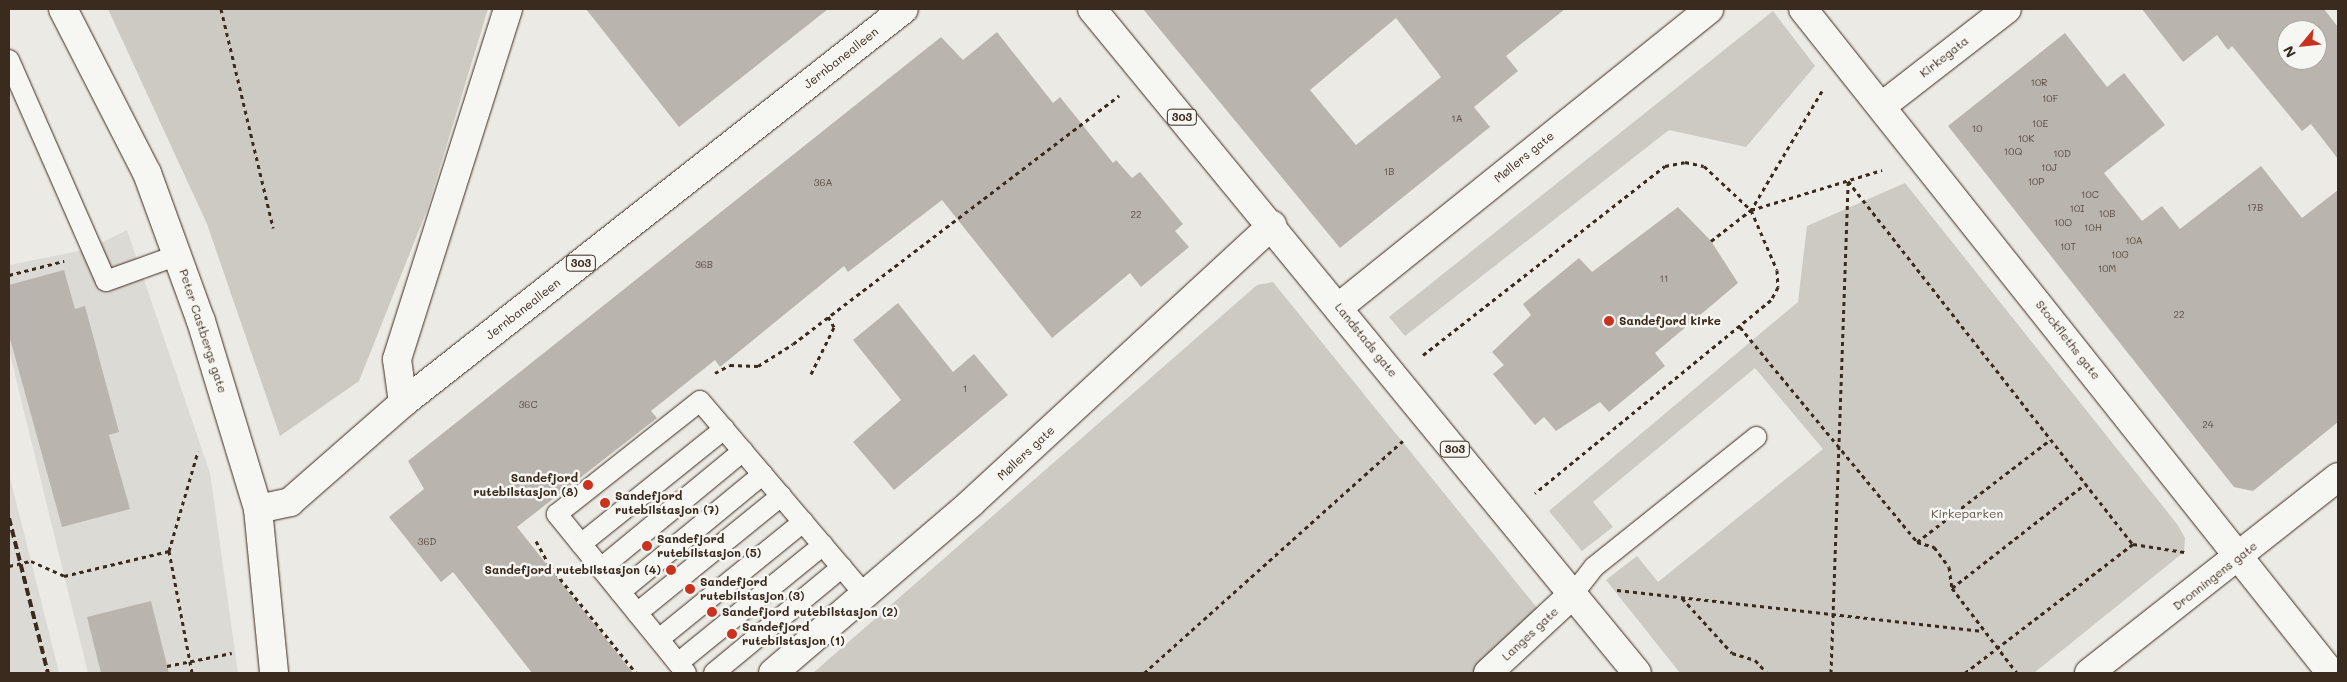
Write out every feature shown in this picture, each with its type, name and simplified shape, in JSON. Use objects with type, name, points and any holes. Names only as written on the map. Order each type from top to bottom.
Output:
[{"type":"street","name":"Peter Castbergs gate","points":[[63,9],[147,173],[178,255],[258,509],[274,673]]},
{"type":"street","points":[[403,403],[397,359],[508,9]]},
{"type":"street","name":"Jernbanealleen","points":[[258,509],[290,502],[403,403],[904,9]]},
{"type":"street","name":"Landstads gate","points":[[1092,9],[1339,306],[1637,673]]},
{"type":"street","name":"Møllers gate","points":[[1339,306],[1709,9]]},
{"type":"street","name":"Stockfleths gate","points":[[1803,9],[2331,673]]},
{"type":"street","name":"Kirkegata","points":[[1882,106],[2007,9]]},
{"type":"street","name":"Møllers gate","points":[[773,673],[971,503],[1272,225]]},
{"type":"street","name":"Dronningens gate","points":[[2089,673],[2240,557],[2338,477]]},
{"type":"street","name":"Langes gate","points":[[1488,673],[1572,594]]},
{"type":"lane","points":[[9,60],[91,255],[106,281],[178,255]]},
{"type":"lane","points":[[823,545],[682,668],[556,514],[700,400],[782,496],[865,595]]},
{"type":"lane","points":[[581,544],[724,429]]},
{"type":"lane","points":[[1572,594],[1594,567],[1756,437]]},
{"type":"lane","points":[[601,568],[743,451]]},
{"type":"lane","points":[[620,592],[763,474]]},
{"type":"lane","points":[[638,614],[782,496]]},
{"type":"lane","points":[[659,639],[803,522]]},
{"type":"lane","points":[[714,673],[842,567]]},
{"type":"path","points":[[221,9],[272,228]]},
{"type":"path","points":[[1751,210],[1822,90]]},
{"type":"path","points":[[730,365],[758,366],[828,316],[1120,95]]},
{"type":"path","points":[[1421,357],[1665,166],[1704,166],[1751,210],[1777,270],[1778,287],[1771,300],[1535,494]]},
{"type":"path","points":[[1711,240],[1751,210],[1882,170]]},
{"type":"path","points":[[1848,181],[2133,544],[2184,552]]},
{"type":"path","points":[[1831,673],[1841,452],[1848,181]]},
{"type":"path","points":[[9,275],[91,255]]},
{"type":"path","points":[[811,374],[834,327],[828,316]]},
{"type":"path","points":[[1740,327],[1917,542],[1939,554],[1949,567],[1952,588],[2017,673]]},
{"type":"path","points":[[1917,542],[2050,440]]},
{"type":"path","points":[[1144,673],[1403,441]]},
{"type":"path","points":[[192,673],[169,551],[198,451]]},
{"type":"path","points":[[1952,588],[2085,484]]},
{"type":"path","points":[[1965,673],[1996,647],[2133,544]]},
{"type":"path","points":[[9,566],[31,561],[64,576],[169,551]]},
{"type":"path","points":[[1614,590],[1834,616],[1984,630]]},
{"type":"path","points":[[1682,598],[1732,653],[1755,660],[1767,673]]},
{"type":"path","points":[[167,666],[232,653]]},
{"type":"shaded area","points":[[127,230],[210,473],[238,673],[88,673],[9,350],[9,265],[89,249]]},
{"type":"shaded area","points":[[9,474],[31,561],[59,673],[9,673]]},
{"type":"green space","points":[[108,9],[488,9],[427,210],[359,381],[280,436],[207,224]]},
{"type":"green space","points":[[1773,11],[1815,66],[1746,147],[1669,130],[1405,336],[1389,317]]},
{"type":"green space","name":"Kirkeparken","points":[[1905,183],[2177,524],[2185,538],[2184,552],[2034,673],[1680,673],[1606,580],[1637,556],[1658,582],[1823,449],[1755,368],[1593,502],[1613,527],[1582,551],[1549,511],[1798,302],[1807,226]]},
{"type":"green space","points":[[1273,282],[1546,619],[1488,673],[813,673],[1257,285]]},
{"type":"building","points":[[586,9],[828,9],[679,127]]},
{"type":"building","points":[[1143,9],[1565,9],[1506,56],[1518,71],[1474,107],[1490,127],[1340,248]],"holes":[[[1396,18],[1441,77],[1356,145],[1310,90]]]},
{"type":"building","points":[[2142,9],[2324,9],[2338,27],[2338,159],[2311,124],[2302,131],[2232,46],[2228,50],[2217,35],[2183,62]]},
{"type":"building","points":[[997,32],[1053,103],[1060,97],[1113,163],[1116,160],[1132,178],[1140,172],[1183,224],[1175,231],[1189,247],[1141,287],[1130,273],[1052,338],[942,200],[848,272],[844,266],[720,367],[715,360],[651,411],[657,418],[517,527],[633,673],[532,673],[453,572],[441,582],[389,517],[424,489],[408,461],[941,37],[963,60]]},
{"type":"building","points":[[2065,33],[2107,87],[2124,73],[2165,125],[2104,173],[2142,221],[2162,206],[2180,229],[2261,166],[2302,218],[2338,190],[2338,422],[2253,491],[2234,487],[1948,126]]},
{"type":"building","name":"Sandefjord kirke","points":[[1678,207],[1711,241],[1738,283],[1655,353],[1665,366],[1609,412],[1600,402],[1556,431],[1544,417],[1535,425],[1493,374],[1504,365],[1492,352],[1531,315],[1523,304],[1579,258],[1592,272]]},
{"type":"building","points":[[64,270],[75,309],[85,306],[119,432],[109,435],[130,509],[62,527],[9,335],[9,285]]},
{"type":"building","points":[[898,303],[953,372],[974,354],[1008,395],[894,490],[853,442],[901,400],[853,340]]},
{"type":"building","points":[[151,601],[169,673],[101,673],[87,617]]},
{"type":"railway","points":[[9,518],[48,673]]},
{"type":"place","name":"Sandefjord kirke","points":[[1609,321]]},
{"type":"place","name":"Sandefjord rutebilstasjon (8)","points":[[588,485]]},
{"type":"place","name":"Sandefjord rutebilstasjon (7)","points":[[605,503]]},
{"type":"place","name":"Sandefjord rutebilstasjon (5)","points":[[647,546]]},
{"type":"place","name":"Sandefjord rutebilstasjon (4)","points":[[671,570]]},
{"type":"place","name":"Sandefjord rutebilstasjon (3)","points":[[690,589]]},
{"type":"place","name":"Sandefjord rutebilstasjon (2)","points":[[712,612]]},
{"type":"place","name":"Sandefjord rutebilstasjon (1)","points":[[732,634]]}]
